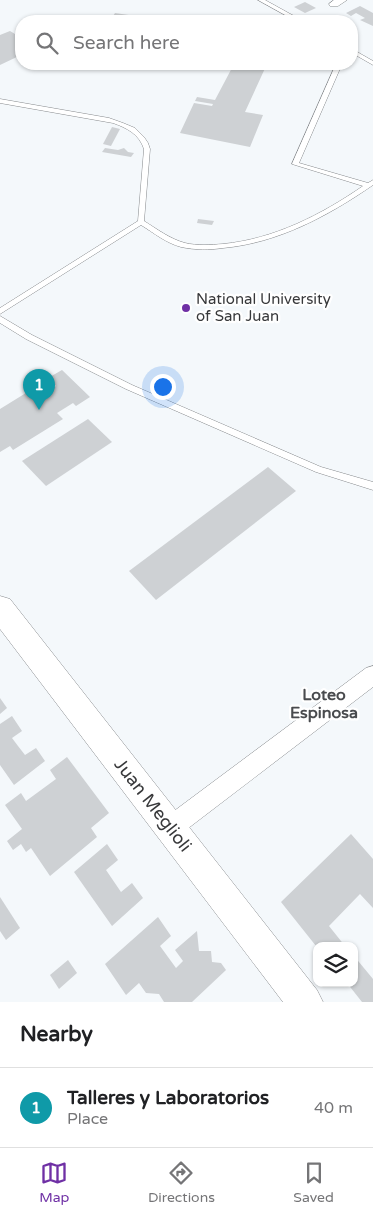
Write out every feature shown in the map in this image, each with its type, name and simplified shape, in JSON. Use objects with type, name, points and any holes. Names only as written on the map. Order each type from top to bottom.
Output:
[{"type":"main road","name":"Juan Meglioli","points":[[0,608],[305,1002]]},
{"type":"street","points":[[170,828],[373,675]]},
{"type":"lane","points":[[261,0],[289,15]]},
{"type":"lane","points":[[358,54],[373,63]]},
{"type":"lane","points":[[337,70],[295,164],[371,183]]},
{"type":"lane","points":[[0,100],[109,120],[122,124],[142,137],[146,141],[147,149],[141,222]]},
{"type":"lane","points":[[141,222],[170,240],[188,246],[242,244],[273,236],[315,217],[371,183]]},
{"type":"lane","points":[[0,311],[141,222]]},
{"type":"lane","points":[[0,319],[29,337],[137,391],[319,470],[373,486]]},
{"type":"building","points":[[305,2],[316,8],[305,13],[294,7]]},
{"type":"building","points":[[360,6],[373,13],[373,26],[360,20],[365,18],[356,13],[349,15],[346,13]]},
{"type":"building","points":[[10,31],[15,34],[15,58],[0,65],[0,35]]},
{"type":"building","points":[[231,70],[264,70],[245,112],[263,115],[250,147],[180,133],[194,103],[212,106],[213,104],[195,101],[197,97],[215,100]]},
{"type":"building","points":[[112,127],[120,129],[111,146],[103,144]]},
{"type":"building","points":[[105,148],[118,150],[124,148],[128,152],[134,153],[131,157],[102,152]]},
{"type":"building","points":[[198,219],[214,221],[212,225],[197,223]]},
{"type":"building","points":[[62,370],[90,397],[76,406],[73,403],[57,413],[63,419],[13,450],[10,446],[0,452],[0,409],[34,388],[41,395],[56,386],[48,378]]},
{"type":"building","points":[[88,419],[112,442],[46,486],[22,461]]},
{"type":"building","points":[[268,467],[296,491],[156,600],[129,571]]},
{"type":"building","points":[[0,698],[7,708],[0,714]]},
{"type":"building","points":[[12,716],[22,731],[12,738],[25,755],[36,748],[45,761],[14,785],[0,765],[0,724]]},
{"type":"building","points":[[67,757],[109,813],[91,828],[97,837],[50,876],[31,848],[26,852],[21,844],[13,850],[7,841],[22,829],[5,805],[21,793],[26,801],[56,779],[50,770]]},
{"type":"building","points":[[351,834],[373,859],[373,908],[360,894],[329,926],[342,942],[313,942],[281,902]]},
{"type":"building","points":[[107,844],[118,860],[106,870],[121,892],[132,883],[143,898],[112,926],[74,872]]},
{"type":"building","points":[[0,897],[20,928],[6,940],[0,931]]},
{"type":"building","points":[[158,917],[171,936],[160,946],[176,968],[183,961],[175,950],[197,931],[199,951],[211,951],[212,962],[221,963],[226,970],[192,1002],[164,1002],[159,994],[146,993],[139,983],[126,995],[105,964]]},
{"type":"building","points":[[68,960],[77,973],[59,989],[50,975]]},
{"type":"building","points":[[358,961],[373,979],[373,1002],[362,1002],[350,987],[358,987]]},
{"type":"place","name":"National University of San Juan","points":[[186,308]]},
{"type":"place","name":"Talleres y Laboratorios","points":[[39,410]]},
{"type":"district","name":"Loteo Espinosa","points":[[324,703]]}]
